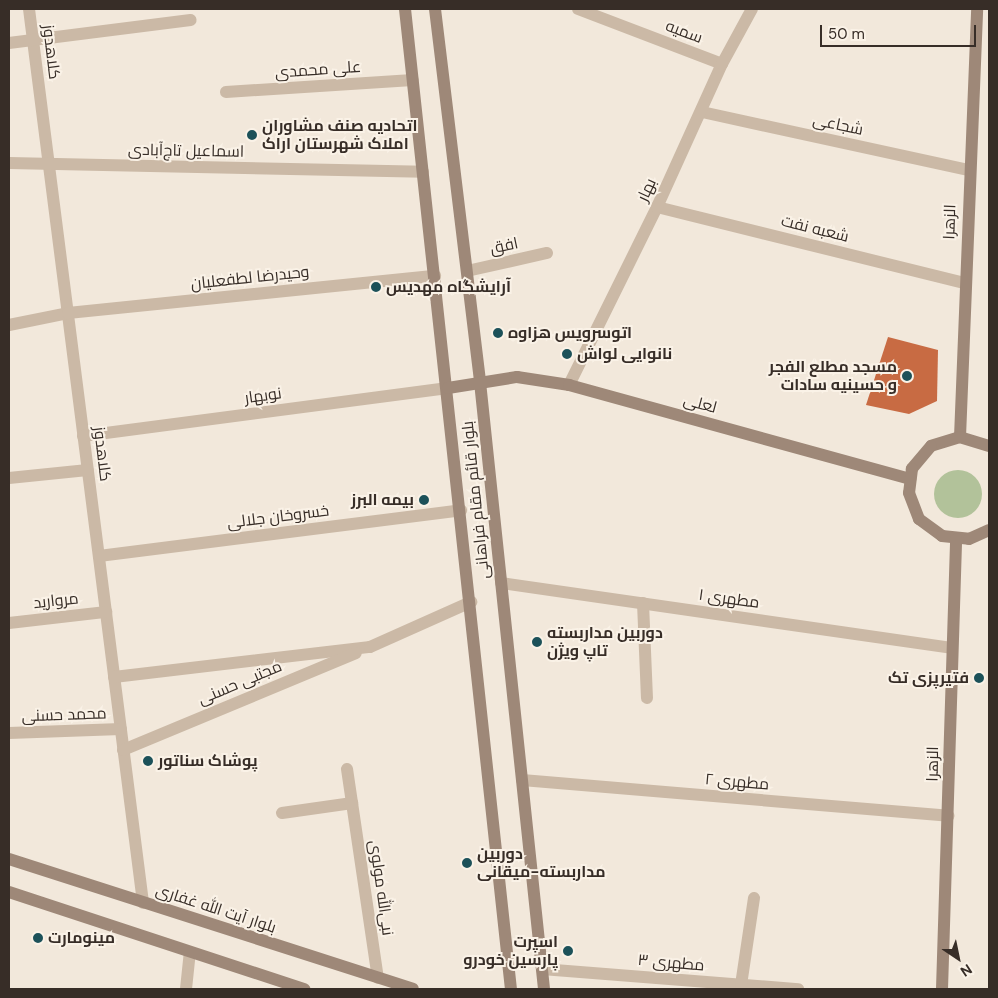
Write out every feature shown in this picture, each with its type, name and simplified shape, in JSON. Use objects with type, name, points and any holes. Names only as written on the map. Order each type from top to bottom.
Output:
[{"type":"main road","name":"بلوار قائم مقام فراهانی","points":[[405,9],[422,172],[462,510],[512,989]]},
{"type":"main road","name":"بلوار قائم مقام فراهانی","points":[[435,9],[480,382],[544,989]]},
{"type":"main road","name":"الزهرا","points":[[960,437],[968,170],[977,9]]},
{"type":"main road","name":"لعلی","points":[[448,388],[518,377],[570,385],[910,479]]},
{"type":"main road","points":[[989,446],[960,437],[931,446],[917,460],[910,479],[912,507],[919,519],[942,536],[969,539],[989,530]]},
{"type":"main road","name":"الزهرا","points":[[942,989],[951,648],[956,539]]},
{"type":"main road","name":"بلوار آیت الله غفاری","points":[[9,859],[413,989]]},
{"type":"main road","points":[[9,892],[304,989]]},
{"type":"street","name":"کلاهدوز","points":[[29,9],[143,903]]},
{"type":"street","name":"سمیه","points":[[578,9],[722,64]]},
{"type":"street","name":"بهار","points":[[570,385],[702,112],[722,64],[752,9]]},
{"type":"street","points":[[9,43],[191,20]]},
{"type":"street","name":"علی محمدی","points":[[226,92],[413,80]]},
{"type":"street","name":"شجاعی","points":[[702,112],[968,170]]},
{"type":"street","name":"اسماعیل تاج‌آبادی","points":[[9,163],[422,172]]},
{"type":"street","name":"شعبه نفت","points":[[657,207],[964,283]]},
{"type":"street","name":"افق","points":[[467,270],[546,253]]},
{"type":"street","name":"وحیدرضا لطفعلیان","points":[[9,325],[68,313],[435,276]]},
{"type":"street","name":"نوبهار","points":[[83,436],[448,388]]},
{"type":"street","points":[[9,478],[88,470]]},
{"type":"street","name":"خسروخان جلالی","points":[[99,556],[462,510]]},
{"type":"street","name":"مطهری ۱","points":[[501,583],[951,648]]},
{"type":"street","name":"مجتبی حسنی","points":[[123,750],[370,647],[471,602]]},
{"type":"street","points":[[643,603],[647,698]]},
{"type":"street","name":"مروارید","points":[[9,623],[106,612]]},
{"type":"street","name":"مجتبی حسنی","points":[[114,677],[370,647]]},
{"type":"street","name":"محمد حسنی","points":[[9,733],[121,729]]},
{"type":"street","name":"نبی‌الله مولوی","points":[[347,769],[378,978]]},
{"type":"street","name":"مطهری ۲","points":[[522,780],[948,816]]},
{"type":"street","points":[[282,813],[352,803]]},
{"type":"street","points":[[742,985],[754,898]]},
{"type":"street","points":[[186,989],[190,952]]},
{"type":"street","name":"مطهری ۳","points":[[542,969],[798,989]]},
{"type":"green space","points":[[958,470],[967,472],[975,477],[980,485],[982,494],[980,503],[975,511],[967,516],[958,518],[949,516],[941,511],[936,503],[934,494],[936,485],[941,477],[949,472]]},
{"type":"building","name":"مسجد مطلع الفجر و حسینیه سادات","points":[[888,337],[938,350],[937,401],[909,414],[866,405]]},
{"type":"place","name":"اتحادیه صنف مشاوران املاک شهرستان اراک","points":[[252,135]]},
{"type":"place","name":"آرایشگاه مهدیس","points":[[376,287]]},
{"type":"place","name":"اتوسرویس هزاوه","points":[[498,333]]},
{"type":"place","name":"نانوایی لواش","points":[[567,354]]},
{"type":"place","name":"مسجد مطلع الفجر و حسینیه سادات","points":[[907,376]]},
{"type":"place","name":"بیمه البرز","points":[[424,500]]},
{"type":"place","name":"دوربین مداربسته تاپ ویژن","points":[[537,642]]},
{"type":"place","name":"فتیرپزی تک","points":[[979,678]]},
{"type":"place","name":"پوشاک سناتور","points":[[148,761]]},
{"type":"place","name":"دوربین مداربسته-میقانی","points":[[467,863]]},
{"type":"place","name":"مینومارت","points":[[38,938]]},
{"type":"place","name":"اسپرت پارسین خودرو","points":[[568,951]]}]
